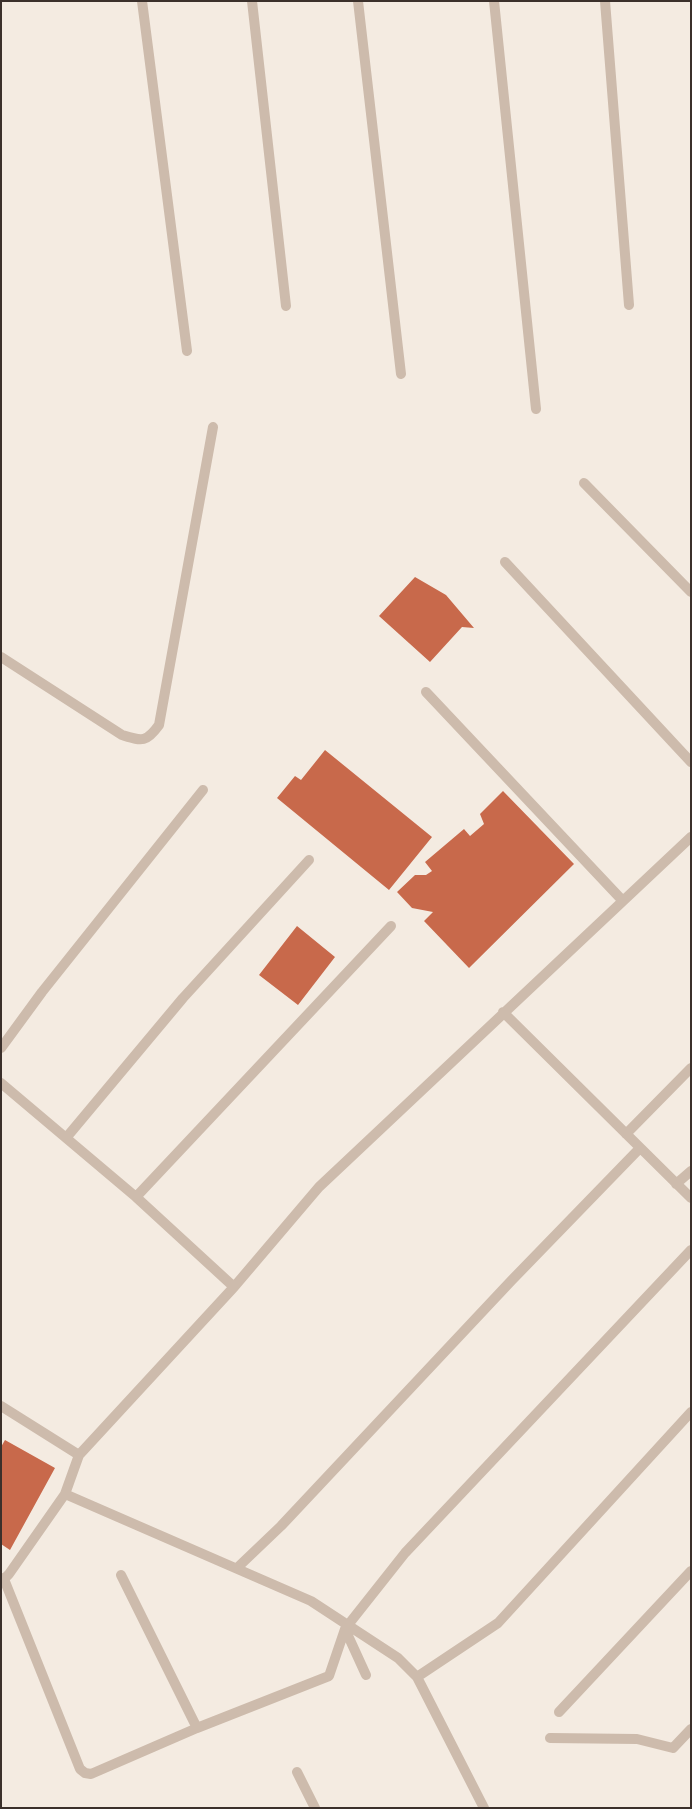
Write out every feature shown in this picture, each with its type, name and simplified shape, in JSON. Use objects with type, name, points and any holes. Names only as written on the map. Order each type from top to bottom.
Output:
[{"type":"street","points":[[142,1],[187,351]]},
{"type":"street","points":[[252,1],[286,306]]},
{"type":"street","points":[[358,1],[401,374]]},
{"type":"street","points":[[494,1],[536,409]]},
{"type":"street","points":[[605,1],[629,305]]},
{"type":"street","points":[[1,657],[122,735],[141,740],[151,736],[159,725],[213,427]]},
{"type":"street","points":[[584,483],[691,592]]},
{"type":"street","points":[[506,562],[691,762]]},
{"type":"street","points":[[426,692],[622,900]]},
{"type":"street","points":[[1,1048],[42,992],[203,790]]},
{"type":"street","points":[[366,1675],[345,1629],[329,1676],[198,1728],[91,1774],[85,1773],[80,1769],[2,1579],[65,1494],[79,1455],[234,1287],[319,1187],[622,900],[691,837]]},
{"type":"street","points":[[66,1138],[183,998],[309,860]]},
{"type":"street","points":[[136,1197],[391,926]]},
{"type":"street","points":[[503,1012],[691,1198]]},
{"type":"street","points":[[626,1134],[691,1068]]},
{"type":"street","points":[[1,1083],[136,1197],[234,1287]]},
{"type":"street","points":[[237,1568],[282,1526],[505,1287],[640,1148]]},
{"type":"street","points":[[676,1184],[691,1170]]},
{"type":"street","points":[[348,1625],[405,1553],[691,1250]]},
{"type":"street","points":[[1,1406],[79,1455]]},
{"type":"street","points":[[417,1676],[498,1623],[691,1412]]},
{"type":"street","points":[[65,1494],[311,1601],[398,1658],[417,1676],[484,1808]]},
{"type":"street","points":[[559,1712],[691,1571]]},
{"type":"street","points":[[121,1575],[198,1728]]},
{"type":"street","points":[[550,1738],[637,1739],[673,1748],[691,1729]]},
{"type":"street","points":[[298,1772],[314,1808]]},
{"type":"building","points":[[415,577],[446,595],[474,628],[462,627],[430,662],[379,616]]},
{"type":"building","points":[[325,750],[432,837],[389,890],[277,798],[295,776],[301,780]]},
{"type":"building","points":[[503,791],[574,864],[469,968],[424,921],[433,912],[412,908],[397,892],[415,875],[426,875],[432,871],[425,862],[464,829],[470,836],[484,824],[480,814]]},
{"type":"building","points":[[297,926],[335,957],[298,1005],[259,975]]},
{"type":"building","points":[[5,1440],[55,1468],[10,1550],[1,1544],[1,1447]]}]
